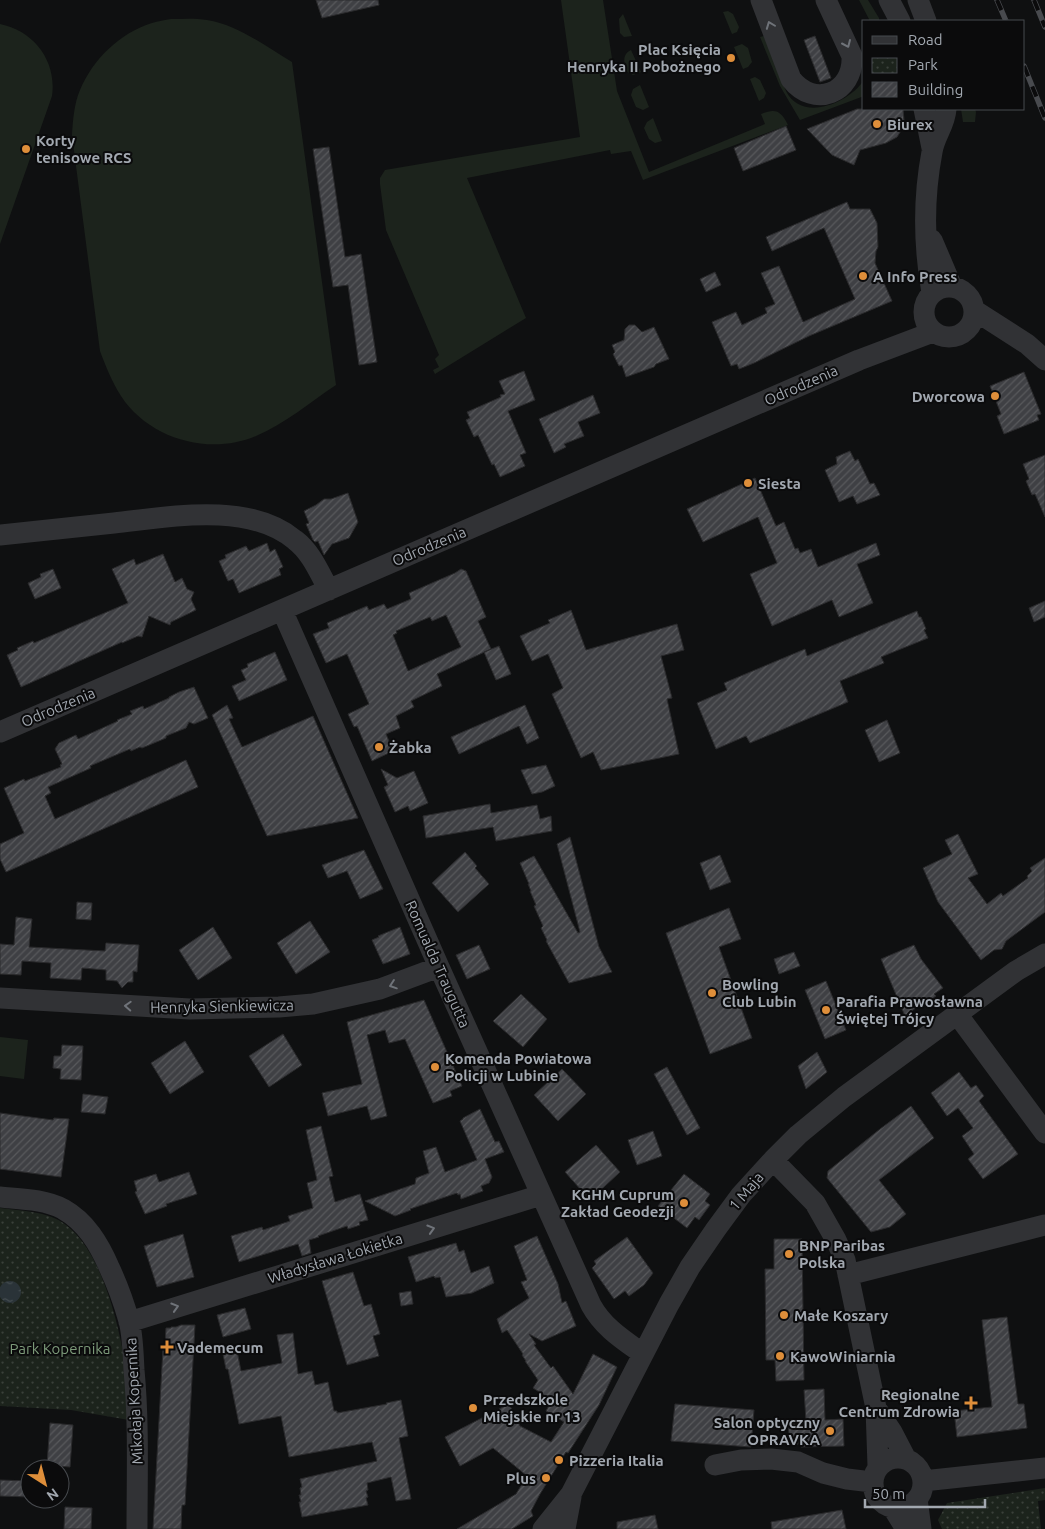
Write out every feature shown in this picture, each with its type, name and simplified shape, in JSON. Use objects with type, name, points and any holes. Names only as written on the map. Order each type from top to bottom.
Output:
[{"type":"street","points":[[761,0],[791,78],[805,92],[821,95],[830,93],[843,84],[849,75],[852,65],[852,56],[826,0]]},
{"type":"street","points":[[889,0],[899,20]]},
{"type":"street","points":[[918,0],[926,20]]},
{"type":"street","points":[[924,110],[932,148]]},
{"type":"street","points":[[942,290],[927,262],[925,192],[932,148],[942,126],[946,110]]},
{"type":"street","points":[[942,290],[960,290],[972,302],[971,320],[957,336],[950,338],[938,335],[928,324],[924,307],[927,300],[942,290]]},
{"type":"street","points":[[971,320],[1028,344],[1045,360]]},
{"type":"street","name":"Odrodzenia","points":[[0,732],[859,360],[928,324]]},
{"type":"street","points":[[0,535],[196,514],[231,516],[259,521],[281,530],[296,540],[310,556],[329,590]]},
{"type":"street","name":"Romualda Traugutta","points":[[282,610],[439,968],[596,1315],[614,1333],[643,1354]]},
{"type":"street","name":"1 Maja","points":[[1016,971],[1045,940]]},
{"type":"street","name":"1 Maja","points":[[572,1494],[679,1286],[741,1195],[798,1135],[844,1097],[1016,971],[1045,954]]},
{"type":"street","name":"Henryka Sienkiewicza","points":[[0,998],[190,1009],[279,1007],[313,1004],[370,991],[439,968]]},
{"type":"street","points":[[957,1014],[1045,1133]]},
{"type":"street","points":[[773,1160],[815,1203],[845,1260],[876,1408],[875,1474],[876,1496],[880,1501],[893,1508],[902,1508],[910,1505],[920,1490],[1045,1468]]},
{"type":"street","name":"Władysława Łokietka","points":[[129,1322],[541,1195]]},
{"type":"street","name":"Mikołaja Kopernika","points":[[0,1197],[42,1202],[58,1207],[76,1218],[89,1230],[103,1252],[114,1277],[129,1322],[136,1396],[138,1429],[137,1529]]},
{"type":"street","points":[[848,1275],[1045,1225]]},
{"type":"street","points":[[876,1408],[892,1432],[906,1459]]},
{"type":"street","points":[[715,1465],[741,1460],[771,1459],[798,1462],[823,1473],[847,1479],[875,1474],[884,1461],[891,1458],[906,1459],[913,1462],[922,1474],[920,1490],[921,1529]]},
{"type":"street","points":[[543,1529],[572,1494]]},
{"type":"street","points":[[564,1529],[572,1494]]},
{"type":"street","points":[[893,1508],[906,1529]]},
{"type":"green space","points":[[561,0],[603,0],[617,91],[649,172],[765,124],[761,114],[766,112],[777,112],[788,125],[643,180],[631,151],[611,154],[610,150],[467,178],[526,318],[435,374],[433,370],[439,367],[435,359],[439,355],[386,230],[380,178],[385,170],[580,137]]},
{"type":"green space","points":[[859,0],[868,0],[879,18],[879,20],[869,20]]},
{"type":"green space","points":[[728,11],[733,14],[739,27],[737,32],[732,34],[723,12]]},
{"type":"green space","points":[[623,14],[632,36],[624,37],[620,33],[619,19]]},
{"type":"green space","points":[[171,19],[202,19],[230,26],[292,62],[336,385],[267,431],[238,442],[219,444],[181,440],[147,423],[133,411],[121,396],[109,374],[100,351],[72,135],[75,106],[78,95],[92,68],[109,49],[119,40],[140,27]]},
{"type":"green space","points":[[0,24],[23,33],[33,41],[47,60],[53,83],[52,96],[0,244]]},
{"type":"green space","points":[[764,36],[786,91],[793,101],[803,106],[814,108],[825,106],[848,96],[862,82],[862,97],[800,120],[780,86],[760,37]]},
{"type":"green space","points":[[742,44],[748,48],[752,62],[743,69],[734,47]]},
{"type":"green space","points":[[631,50],[641,72],[633,75],[626,71],[624,62],[626,54]]},
{"type":"green space","points":[[755,77],[760,80],[766,93],[764,98],[759,101],[750,79]]},
{"type":"green space","points":[[640,85],[649,107],[643,110],[636,107],[631,95],[633,89]]},
{"type":"green space","points":[[961,110],[975,110],[975,122],[963,122]]},
{"type":"green space","points":[[653,118],[662,141],[655,143],[649,139],[644,128],[647,122]]},
{"type":"green space","points":[[0,1037],[28,1040],[24,1079],[0,1076]]},
{"type":"green space","name":"Park Kopernika","points":[[0,1208],[34,1212],[59,1220],[78,1237],[89,1252],[106,1288],[118,1327],[126,1370],[129,1420],[71,1410],[0,1406]]},
{"type":"green space","points":[[1045,1488],[1045,1500],[1038,1501],[1041,1529],[942,1529],[938,1520],[947,1503]]},
{"type":"water","points":[[10,1281],[18,1284],[21,1292],[18,1300],[10,1303],[2,1300],[-1,1292],[2,1284]]},
{"type":"building","points":[[316,0],[378,0],[379,5],[322,18]]},
{"type":"building","points":[[815,36],[831,78],[820,82],[804,40]]},
{"type":"building","points":[[857,109],[903,110],[902,129],[897,137],[886,143],[860,150],[854,165],[832,155],[807,129]]},
{"type":"building","points":[[786,126],[796,150],[743,171],[734,148]]},
{"type":"building","points":[[329,147],[345,257],[361,254],[377,362],[359,365],[348,285],[333,287],[313,149]]},
{"type":"building","points":[[847,202],[850,209],[870,209],[877,223],[878,247],[875,263],[892,301],[809,336],[754,363],[739,369],[737,364],[731,366],[712,322],[736,312],[742,325],[767,313],[765,308],[775,304],[761,273],[779,266],[803,322],[855,299],[824,228],[772,251],[766,237]]},
{"type":"building","points":[[715,272],[721,285],[706,292],[700,279]]},
{"type":"building","points":[[629,325],[635,325],[642,332],[654,327],[669,359],[656,364],[654,367],[626,377],[622,365],[619,366],[613,354],[615,352],[612,345],[624,340],[625,329]]},
{"type":"building","points":[[524,371],[535,400],[508,411],[526,453],[520,455],[525,466],[500,477],[494,464],[492,465],[478,435],[474,437],[466,420],[470,418],[467,412],[501,397],[500,395],[505,394],[499,381]]},
{"type":"building","points":[[1024,372],[1041,414],[1037,415],[1039,420],[1004,434],[997,416],[1001,414],[990,386]]},
{"type":"building","points":[[593,395],[600,413],[578,422],[584,436],[564,444],[566,447],[554,453],[539,419]]},
{"type":"building","points":[[850,451],[855,461],[858,459],[870,484],[874,483],[880,495],[857,504],[853,496],[839,502],[825,470],[837,464],[836,457]]},
{"type":"building","points":[[1045,455],[1045,517],[1035,494],[1032,495],[1026,481],[1029,479],[1023,464]]},
{"type":"building","points":[[755,478],[776,526],[784,522],[795,549],[798,548],[800,553],[811,549],[818,567],[876,543],[880,555],[857,564],[873,603],[839,617],[832,600],[772,626],[750,574],[777,563],[758,517],[703,542],[687,509]]},
{"type":"building","points":[[348,493],[358,522],[349,538],[332,544],[324,555],[318,541],[315,542],[313,540],[306,524],[309,523],[304,511],[324,499],[331,499]]},
{"type":"building","points":[[267,543],[270,552],[275,549],[283,567],[279,569],[281,575],[239,593],[233,579],[228,581],[219,561],[226,558],[225,555],[246,546],[249,551]]},
{"type":"building","points":[[163,554],[175,582],[182,578],[187,589],[194,592],[191,599],[196,610],[171,622],[170,625],[149,616],[142,637],[138,636],[122,642],[21,687],[7,655],[33,641],[34,643],[128,603],[112,569],[134,559],[136,565]]},
{"type":"building","points":[[53,569],[61,588],[35,599],[28,583],[41,577],[40,574]]},
{"type":"building","points":[[461,569],[466,571],[486,617],[478,621],[491,649],[437,674],[442,686],[411,701],[414,707],[396,716],[400,728],[386,734],[393,751],[372,761],[357,726],[354,727],[348,714],[369,704],[347,654],[326,663],[313,634],[329,628],[327,623],[367,606],[369,610],[384,604],[387,609],[411,599],[409,593]],"holes":[[[446,615],[461,647],[408,671],[393,635],[397,633],[396,631],[430,617],[432,621]]]},
{"type":"building","points":[[1045,601],[1045,617],[1034,622],[1029,608]]},
{"type":"building","points":[[571,610],[586,650],[677,624],[684,650],[661,656],[672,698],[667,699],[679,754],[601,770],[593,752],[581,758],[552,694],[563,688],[548,654],[532,661],[520,636],[550,623],[548,620]]},
{"type":"building","points":[[917,611],[926,629],[924,630],[928,638],[881,657],[884,663],[840,681],[848,702],[750,743],[746,736],[716,749],[697,703],[727,690],[724,683],[805,649],[807,656]]},
{"type":"building","points":[[499,646],[511,674],[496,680],[484,652]]},
{"type":"building","points":[[275,652],[287,680],[239,701],[232,686],[246,680],[241,670],[248,667],[247,664]]},
{"type":"building","points":[[194,687],[208,718],[194,724],[189,722],[186,728],[166,736],[166,738],[142,748],[131,751],[130,749],[90,766],[91,768],[48,787],[51,793],[45,796],[55,819],[186,760],[198,787],[6,872],[0,859],[0,844],[24,833],[4,788],[24,779],[25,781],[61,767],[60,765],[62,764],[55,749],[59,743],[76,735],[78,739],[132,714],[130,711],[143,706],[144,709]]},
{"type":"building","points":[[227,705],[233,718],[229,719],[242,747],[313,716],[358,818],[267,836],[212,715]]},
{"type":"building","points":[[525,705],[539,738],[527,744],[519,726],[459,754],[451,737]]},
{"type":"building","points":[[887,720],[900,753],[879,762],[865,730]]},
{"type":"building","points":[[546,765],[555,786],[532,794],[521,770]]},
{"type":"building","points":[[381,769],[397,778],[414,771],[428,803],[410,811],[408,806],[395,812],[384,787],[388,785]]},
{"type":"building","points":[[490,804],[491,813],[537,805],[540,819],[551,816],[552,831],[496,841],[493,827],[426,838],[423,816]]},
{"type":"building","points":[[958,834],[978,874],[968,878],[987,904],[1001,893],[1003,896],[1028,878],[1027,876],[1032,871],[1030,868],[1045,858],[1045,912],[1006,941],[1002,949],[994,950],[981,960],[938,902],[923,868],[952,854],[945,840]]},
{"type":"building","points":[[570,837],[599,947],[612,972],[569,983],[546,941],[529,884],[520,863],[534,856],[578,933],[580,932],[557,844]]},
{"type":"building","points":[[364,850],[383,889],[360,899],[347,871],[328,878],[322,865]]},
{"type":"building","points":[[465,852],[477,866],[475,868],[489,884],[458,912],[432,883]]},
{"type":"building","points":[[720,855],[731,882],[710,890],[700,863]]},
{"type":"building","points":[[77,902],[92,903],[91,920],[76,919]]},
{"type":"building","name":"Bowling Club Lubin","points":[[729,908],[741,939],[719,947],[752,1038],[710,1054],[666,933]]},
{"type":"building","points":[[16,917],[32,919],[29,947],[105,951],[106,943],[139,945],[137,972],[133,971],[133,982],[128,982],[122,988],[117,981],[106,980],[106,970],[82,968],[81,980],[50,978],[51,963],[22,961],[21,975],[0,974],[0,944],[14,945]]},
{"type":"building","points":[[310,921],[330,952],[296,974],[277,943]]},
{"type":"building","points":[[213,927],[232,958],[198,980],[179,950]]},
{"type":"building","points":[[400,927],[410,954],[383,964],[372,940]]},
{"type":"building","points":[[479,945],[490,969],[467,979],[456,955]]},
{"type":"building","points":[[914,945],[921,959],[943,988],[934,994],[936,996],[905,1016],[881,959]]},
{"type":"building","points":[[794,952],[800,966],[779,974],[774,959]]},
{"type":"building","name":"Parafia Prawosławna Świętej Trójcy","points":[[826,981],[846,1030],[825,1039],[805,990]]},
{"type":"building","points":[[521,994],[547,1019],[523,1047],[493,1021]]},
{"type":"building","points":[[424,1000],[462,1086],[450,1091],[452,1096],[433,1103],[405,1039],[389,1043],[385,1030],[367,1035],[387,1116],[371,1120],[367,1106],[328,1116],[322,1093],[362,1084],[347,1022]]},
{"type":"building","points":[[283,1034],[302,1065],[269,1087],[249,1056]]},
{"type":"building","points":[[185,1041],[204,1072],[170,1094],[151,1063]]},
{"type":"building","points":[[62,1045],[83,1046],[81,1080],[60,1079],[61,1069],[53,1068],[54,1056],[61,1056]]},
{"type":"building","points":[[817,1052],[827,1072],[806,1089],[798,1066]]},
{"type":"building","points":[[667,1067],[700,1128],[687,1135],[654,1074]]},
{"type":"building","points":[[562,1069],[586,1094],[558,1121],[534,1095]]},
{"type":"building","points":[[959,1072],[971,1088],[976,1085],[984,1096],[979,1101],[1018,1154],[983,1179],[968,1159],[974,1154],[962,1136],[973,1128],[958,1108],[947,1116],[931,1093]]},
{"type":"building","points":[[83,1094],[108,1097],[105,1114],[81,1112]]},
{"type":"building","points":[[911,1106],[934,1138],[879,1180],[906,1214],[890,1227],[871,1232],[827,1178],[828,1171]]},
{"type":"building","points":[[480,1109],[495,1142],[499,1141],[504,1152],[485,1159],[492,1177],[489,1183],[481,1186],[483,1191],[461,1199],[460,1194],[458,1195],[457,1193],[395,1216],[365,1201],[415,1184],[416,1178],[429,1173],[423,1151],[436,1147],[445,1172],[477,1160],[460,1121]]},
{"type":"building","points":[[0,1113],[53,1120],[54,1118],[69,1119],[61,1177],[0,1169]]},
{"type":"building","points":[[321,1126],[333,1176],[329,1177],[335,1202],[360,1194],[368,1220],[359,1222],[360,1225],[348,1229],[347,1226],[309,1240],[311,1253],[302,1256],[298,1244],[239,1262],[231,1236],[262,1227],[263,1230],[290,1221],[288,1216],[313,1208],[307,1183],[317,1180],[306,1130]]},
{"type":"building","points":[[653,1131],[662,1156],[637,1165],[628,1140]]},
{"type":"building","points":[[596,1145],[620,1172],[590,1200],[565,1172]]},
{"type":"building","points":[[189,1172],[197,1194],[166,1204],[167,1206],[145,1214],[135,1192],[137,1191],[134,1181],[156,1174],[159,1182]]},
{"type":"building","name":"KGHM Cuprum Zakład Geodezji","points":[[684,1174],[710,1194],[705,1201],[710,1205],[699,1220],[695,1217],[687,1228],[658,1206]]},
{"type":"building","points":[[183,1234],[194,1277],[157,1287],[144,1246]]},
{"type":"building","points":[[537,1236],[558,1284],[562,1303],[566,1301],[576,1326],[542,1341],[529,1334],[536,1344],[534,1345],[551,1368],[553,1366],[573,1394],[593,1354],[617,1367],[599,1405],[568,1453],[566,1452],[540,1494],[531,1511],[533,1516],[512,1529],[457,1529],[516,1494],[527,1476],[493,1448],[460,1466],[445,1437],[509,1404],[520,1426],[551,1442],[564,1422],[546,1411],[552,1400],[533,1388],[538,1380],[507,1330],[502,1333],[497,1319],[529,1298],[521,1282],[527,1280],[514,1246]]},
{"type":"building","points":[[627,1237],[653,1273],[644,1285],[629,1296],[625,1291],[614,1299],[592,1268],[596,1264],[594,1261]]},
{"type":"building","name":"Małe Koszary","points":[[774,1239],[802,1239],[804,1380],[776,1381],[775,1360],[766,1360],[765,1269],[774,1269]]},
{"type":"building","points":[[456,1243],[459,1252],[464,1250],[471,1273],[489,1266],[494,1283],[472,1293],[446,1297],[440,1277],[435,1278],[434,1276],[416,1282],[408,1257]]},
{"type":"building","points":[[353,1272],[364,1306],[371,1304],[380,1334],[373,1336],[379,1356],[347,1365],[322,1281]]},
{"type":"building","points":[[411,1291],[413,1304],[401,1306],[399,1293]]},
{"type":"building","points":[[245,1308],[251,1329],[223,1337],[217,1315]]},
{"type":"building","points":[[1007,1317],[1018,1404],[1024,1404],[1027,1428],[957,1437],[954,1411],[992,1407],[982,1320]]},
{"type":"building","points":[[195,1325],[185,1505],[182,1505],[181,1529],[153,1529],[163,1348],[165,1348],[166,1328]]},
{"type":"building","points":[[293,1333],[298,1374],[312,1371],[315,1385],[328,1382],[334,1411],[337,1411],[337,1413],[401,1400],[408,1436],[399,1438],[411,1499],[396,1501],[391,1477],[367,1483],[368,1490],[366,1491],[368,1497],[366,1498],[368,1505],[302,1517],[299,1502],[301,1502],[299,1495],[301,1495],[300,1488],[302,1487],[300,1479],[377,1461],[372,1442],[289,1457],[281,1416],[239,1424],[228,1369],[226,1369],[223,1354],[237,1351],[241,1371],[282,1363],[277,1335]]},
{"type":"building","points":[[824,1389],[825,1420],[843,1419],[844,1446],[801,1447],[800,1444],[790,1445],[788,1422],[806,1421],[804,1390]]},
{"type":"building","points":[[675,1404],[754,1410],[751,1447],[671,1441]]},
{"type":"building","points":[[50,1423],[73,1425],[70,1467],[70,1459],[47,1459]]},
{"type":"building","points":[[0,1480],[20,1481],[20,1497],[0,1496]]},
{"type":"building","points":[[70,1507],[92,1508],[91,1529],[64,1529],[65,1509],[70,1509]]},
{"type":"building","points":[[842,1510],[846,1529],[772,1529],[771,1522]]},
{"type":"building","points":[[655,1515],[658,1529],[617,1529],[617,1522]]},
{"type":"railway","points":[[997,0],[1006,20]]},
{"type":"railway","points":[[1034,0],[1045,27]]},
{"type":"railway","points":[[1025,68],[1045,118]]},
{"type":"place","name":"Plac Księcia Henryka II Pobożnego","points":[[731,58]]},
{"type":"place","name":"Biurex","points":[[877,124]]},
{"type":"place","name":"Korty tenisowe RCS","points":[[26,149]]},
{"type":"place","name":"A Info Press","points":[[863,276]]},
{"type":"place","name":"Dworcowa","points":[[995,396]]},
{"type":"place","name":"Siesta","points":[[748,483]]},
{"type":"place","name":"Żabka","points":[[379,747]]},
{"type":"place","name":"Bowling Club Lubin","points":[[712,993]]},
{"type":"place","name":"Parafia Prawosławna Świętej Trójcy","points":[[826,1010]]},
{"type":"place","name":"Komenda Powiatowa Policji w Lubinie","points":[[435,1067]]},
{"type":"place","name":"KGHM Cuprum Zakład Geodezji","points":[[684,1203]]},
{"type":"place","name":"BNP Paribas Polska","points":[[789,1254]]},
{"type":"place","name":"Małe Koszary","points":[[784,1315]]},
{"type":"place","name":"Vademecum","points":[[167,1347]]},
{"type":"place","name":"KawoWiniarnia","points":[[780,1356]]},
{"type":"place","name":"Regionalne Centrum Zdrowia","points":[[971,1403]]},
{"type":"place","name":"Przedszkole Miejskie nr 13","points":[[473,1408]]},
{"type":"place","name":"Salon optyczny OPRAVKA","points":[[830,1431]]},
{"type":"place","name":"Pizzeria Italia","points":[[559,1460]]},
{"type":"place","name":"Plus","points":[[546,1478]]}]
